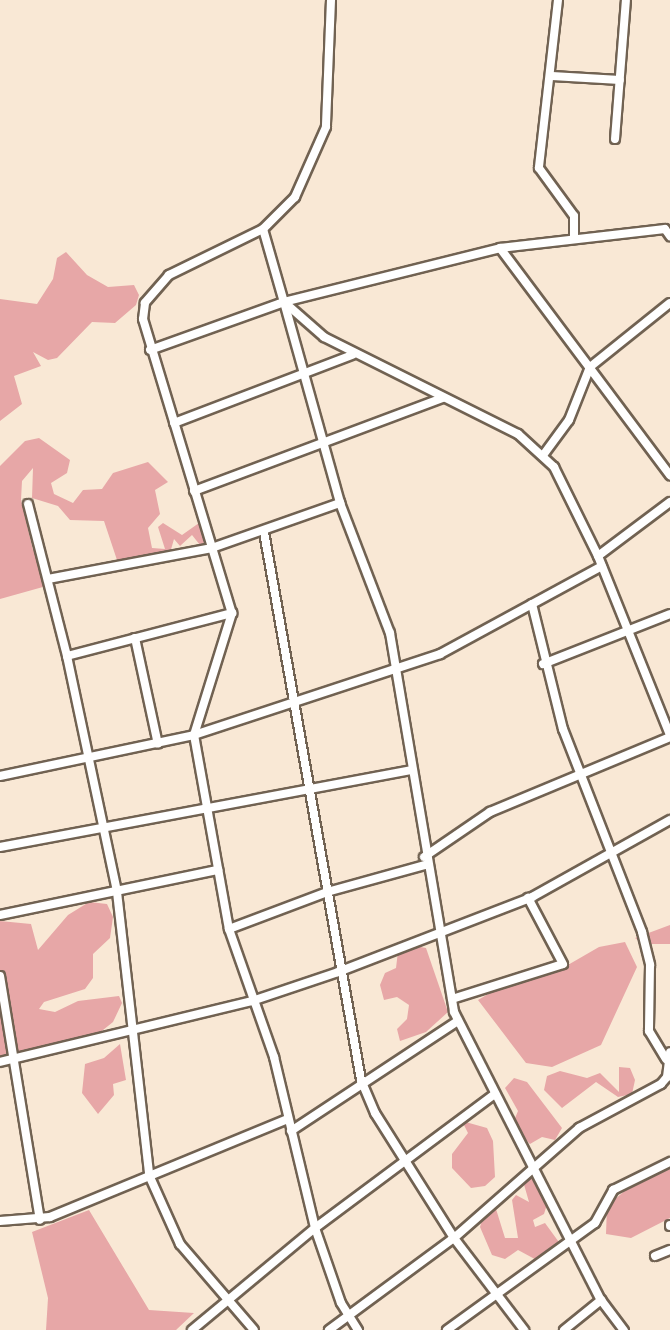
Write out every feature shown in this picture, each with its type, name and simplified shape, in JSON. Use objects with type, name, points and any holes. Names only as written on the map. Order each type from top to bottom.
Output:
[{"type":"street","points":[[331,0],[326,127],[295,197],[263,229],[169,275],[153,290],[143,319],[150,350],[232,613],[194,735],[204,807],[229,929],[252,1001],[274,1057],[315,1228],[347,1316],[358,1330]]},
{"type":"street","points":[[558,0],[552,76],[539,168],[574,216],[574,239]]},
{"type":"street","points":[[615,139],[626,0]]},
{"type":"street","points":[[552,76],[620,80]]},
{"type":"street","points":[[263,229],[302,375],[340,503],[387,623],[397,668],[425,861],[458,1021],[601,1300],[624,1330]]},
{"type":"street","points":[[150,350],[284,302],[500,248],[665,229],[670,236]]},
{"type":"street","points":[[500,248],[670,475]]},
{"type":"street","points":[[229,929],[327,892],[425,861],[490,812],[670,736],[667,718],[598,556],[544,454],[518,434],[352,355],[284,302]]},
{"type":"street","points":[[544,454],[569,420],[590,367],[670,303]]},
{"type":"street","points":[[174,423],[352,355]]},
{"type":"street","points":[[194,491],[443,398]]},
{"type":"street","points":[[598,556],[670,502]]},
{"type":"street","points":[[48,579],[212,548],[264,532],[340,503]]},
{"type":"street","points":[[28,504],[68,656],[117,892],[131,1032],[149,1175],[180,1244],[254,1330]]},
{"type":"street","points":[[264,532],[327,892],[338,972],[361,1080],[405,1160],[454,1238],[524,1330]]},
{"type":"street","points":[[0,776],[91,760],[194,735],[440,654],[602,566]]},
{"type":"street","points":[[329,1330],[454,1238],[531,1166],[579,1128],[669,1080],[668,1055],[650,1031],[650,965],[642,932],[609,852],[543,664],[532,604]]},
{"type":"street","points":[[68,656],[232,613]]},
{"type":"street","points":[[543,664],[670,614]]},
{"type":"street","points":[[135,638],[158,744]]},
{"type":"street","points":[[0,847],[411,770]]},
{"type":"street","points":[[0,1062],[252,1001],[338,972],[528,898],[670,820]]},
{"type":"street","points":[[0,915],[218,870]]},
{"type":"street","points":[[452,999],[562,964],[528,898]]},
{"type":"street","points":[[0,976],[40,1220]]},
{"type":"street","points":[[291,1131],[361,1080],[458,1021]]},
{"type":"street","points":[[192,1330],[315,1228],[495,1094]]},
{"type":"street","points":[[0,1221],[40,1220],[288,1119]]},
{"type":"street","points":[[447,1330],[595,1223],[613,1190],[670,1162]]},
{"type":"street","points":[[655,1256],[670,1250]]},
{"type":"street","points":[[564,1330],[601,1300]]},
{"type":"shaded area","points":[[66,252],[87,275],[108,287],[134,285],[139,295],[136,305],[115,323],[92,322],[57,358],[48,360],[33,352],[41,366],[14,376],[22,404],[0,421],[0,299],[37,304],[53,279],[57,258]]},
{"type":"shaded area","points":[[39,438],[70,460],[67,473],[51,483],[54,494],[73,503],[83,490],[102,489],[113,473],[148,462],[168,482],[155,490],[160,514],[148,528],[152,548],[165,549],[158,527],[163,523],[182,535],[199,523],[205,542],[200,545],[192,535],[180,546],[174,539],[170,553],[159,557],[117,560],[104,521],[70,520],[58,506],[32,498],[33,468],[22,481],[21,500],[33,550],[48,568],[50,585],[0,599],[0,466],[25,441]]},
{"type":"shaded area","points":[[89,902],[107,904],[113,917],[110,938],[93,954],[93,978],[85,989],[44,1002],[39,1009],[55,1012],[78,1001],[119,996],[122,1003],[113,1022],[98,1034],[24,1055],[0,1055],[0,921],[31,924],[38,950],[68,915]]},
{"type":"shaded area","points":[[670,925],[670,944],[643,944],[635,938]]},
{"type":"shaded area","points":[[625,942],[637,967],[601,1045],[552,1067],[526,1063],[478,1000],[502,986],[554,973],[599,947]]},
{"type":"shaded area","points":[[399,943],[426,948],[448,1012],[426,1032],[400,1041],[397,1029],[407,1019],[409,1005],[397,997],[384,1000],[380,985],[385,973],[396,968]]},
{"type":"shaded area","points":[[120,1044],[126,1080],[113,1084],[114,1095],[98,1114],[82,1093],[85,1064],[104,1058]]},
{"type":"shaded area","points":[[619,1067],[630,1068],[635,1080],[632,1094],[618,1097],[596,1082],[562,1108],[544,1090],[547,1076],[560,1071],[587,1078],[600,1073],[619,1092]]},
{"type":"shaded area","points":[[514,1078],[527,1082],[562,1128],[555,1140],[542,1137],[530,1144],[520,1134],[513,1123],[518,1111],[505,1088]]},
{"type":"shaded area","points":[[462,1121],[487,1128],[493,1141],[495,1177],[485,1186],[471,1188],[452,1168],[452,1154],[468,1133]]},
{"type":"shaded area","points":[[670,1169],[670,1218],[631,1238],[606,1234],[607,1206],[628,1188]]},
{"type":"shaded area","points":[[527,1175],[535,1177],[548,1201],[544,1214],[533,1220],[535,1227],[545,1223],[561,1245],[558,1258],[544,1264],[518,1250],[505,1259],[492,1255],[480,1227],[484,1214],[496,1209],[505,1238],[518,1238],[512,1200],[516,1195],[529,1202],[523,1181]]},
{"type":"shaded area","points":[[89,1210],[149,1310],[194,1313],[176,1330],[46,1330],[48,1298],[32,1232]]}]
